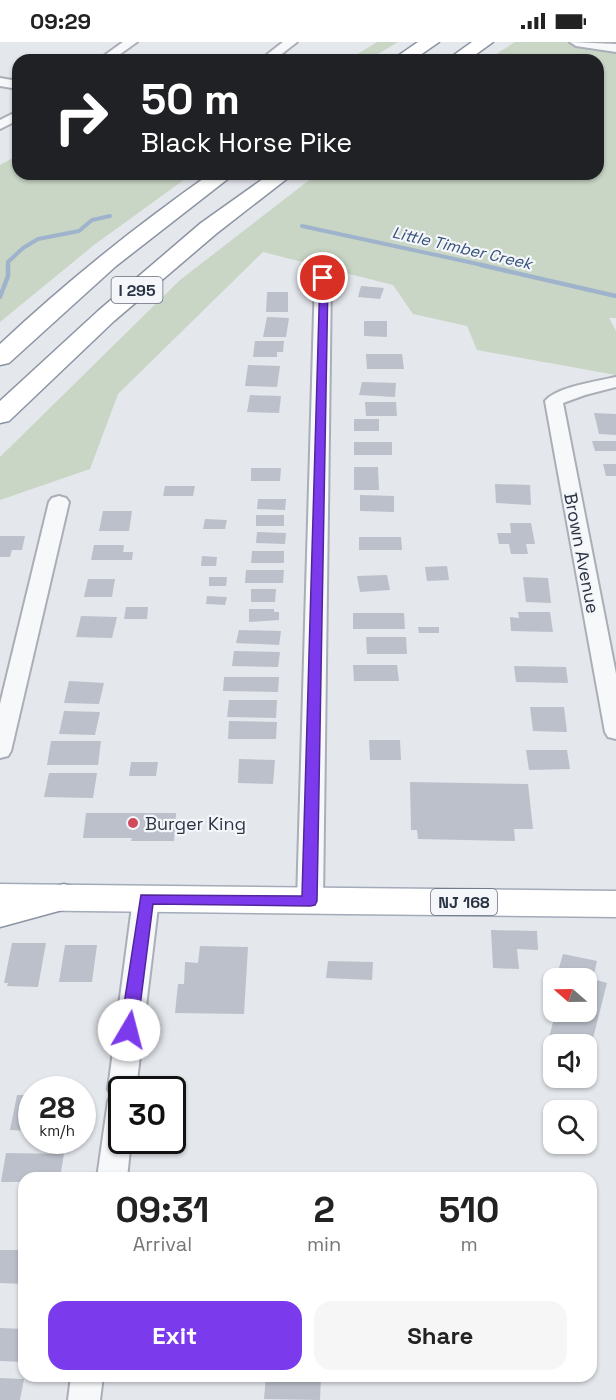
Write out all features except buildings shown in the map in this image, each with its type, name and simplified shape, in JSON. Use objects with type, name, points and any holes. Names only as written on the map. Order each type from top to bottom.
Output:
[{"type":"main road","points":[[411,54],[430,42]]},
{"type":"main road","points":[[465,54],[484,42]]},
{"type":"main road","name":"I 295","points":[[0,358],[93,275],[164,217],[216,180]]},
{"type":"main road","name":"I 295","points":[[0,415],[209,228],[275,180]]},
{"type":"main road","name":"NJ 168","points":[[0,897],[616,904]]},
{"type":"main road","points":[[0,914],[64,897]]},
{"type":"street","points":[[113,54],[131,42]]},
{"type":"street","points":[[274,54],[291,42]]},
{"type":"street","points":[[576,42],[616,48]]},
{"type":"street","points":[[310,901],[323,278]]},
{"type":"street","name":"Brown Avenue","points":[[616,382],[579,391],[554,401],[616,732]]},
{"type":"street","points":[[0,751],[58,502]]},
{"type":"street","points":[[125,1076],[146,898]]},
{"type":"street","points":[[113,1172],[115,1154]]},
{"type":"street","points":[[84,1400],[86,1382]]},
{"type":"green space","points":[[377,42],[398,42],[378,54],[358,54]]},
{"type":"green space","points":[[515,42],[616,42],[616,318],[609,318],[616,331],[616,375],[477,350],[467,326],[413,314],[393,285],[263,252],[118,394],[90,469],[0,500],[0,457],[180,280],[309,180],[604,180],[604,54],[496,54]]},
{"type":"green space","points":[[12,158],[12,180],[184,180],[94,245],[0,322],[0,165]]},
{"type":"waterway","name":"Little Timber Creek","points":[[0,297],[8,276],[8,262],[23,248],[38,239],[79,231],[92,220],[110,216]]},
{"type":"waterway","name":"Little Timber Creek","points":[[302,226],[487,266]]},
{"type":"waterway","name":"Little Timber Creek","points":[[481,265],[616,296]]},
{"type":"place","name":"Burger King","points":[[133,823]]},
{"type":"route","points":[[129,1030],[146,898],[310,901],[310,812],[320,482],[323,278]]}]
